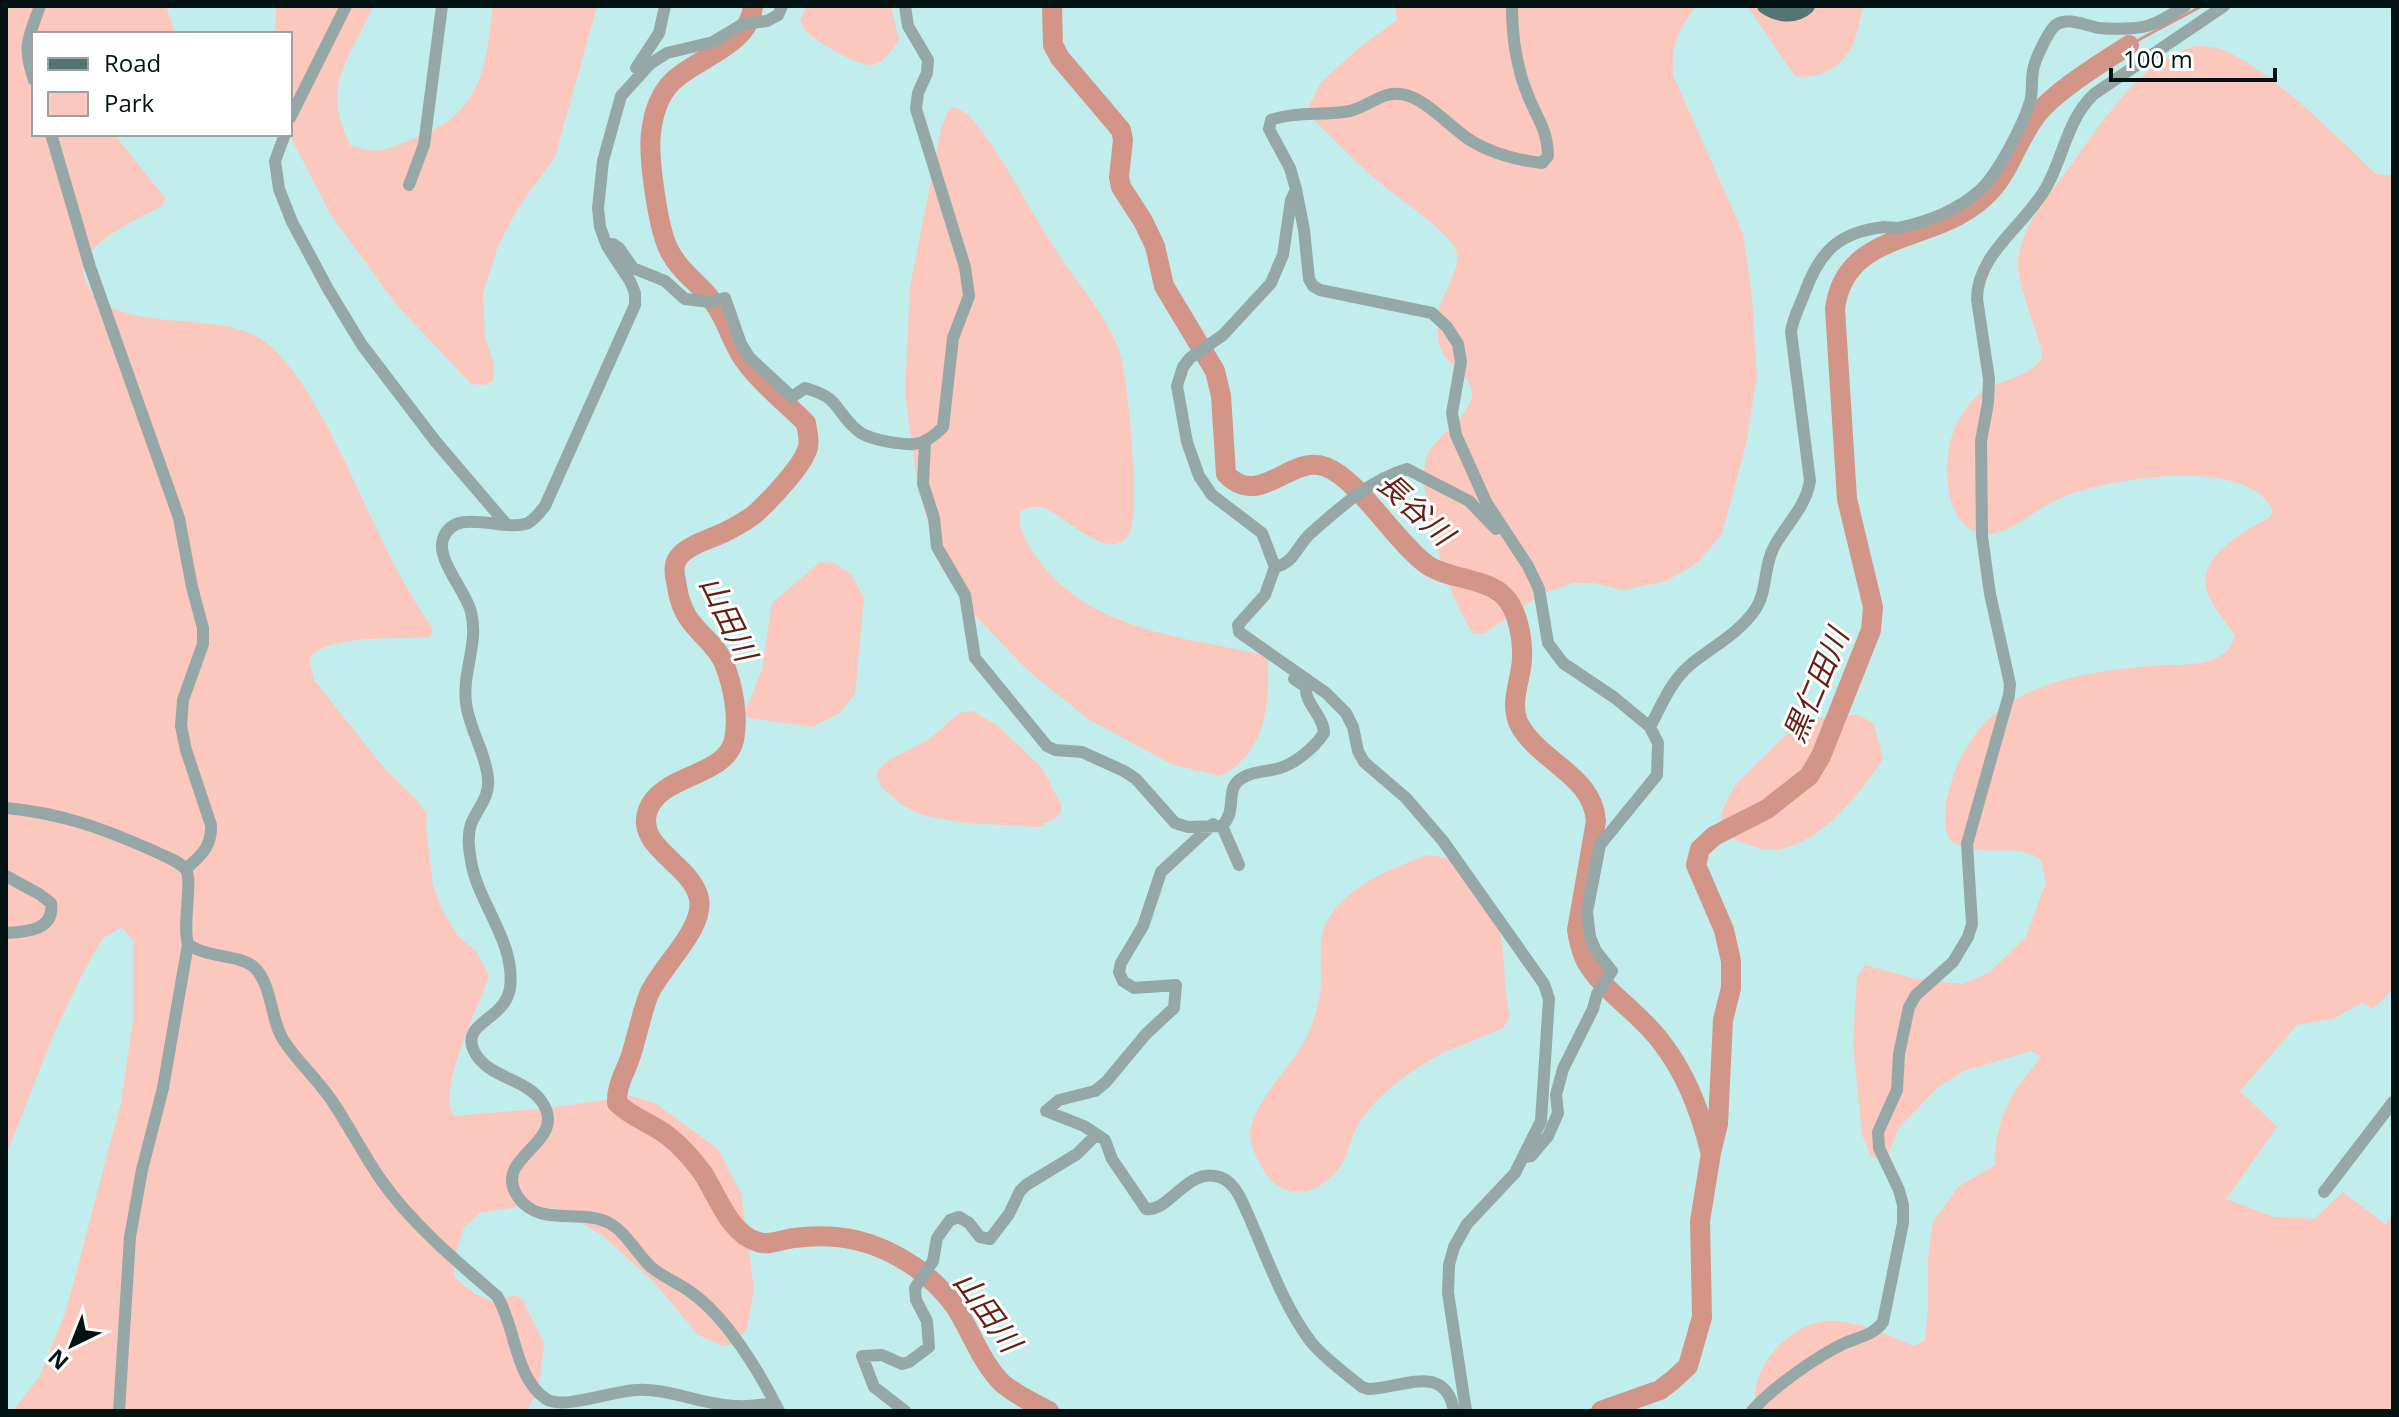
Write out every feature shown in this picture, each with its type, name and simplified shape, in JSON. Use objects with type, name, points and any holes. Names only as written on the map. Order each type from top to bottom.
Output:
[{"type":"main road","points":[[1765,6],[1776,14],[1800,13],[1807,6]]},
{"type":"street","points":[[32,74],[26,56],[27,43],[40,6]]},
{"type":"street","points":[[292,114],[346,6]]},
{"type":"street","points":[[409,185],[424,145],[442,6]]},
{"type":"street","points":[[631,82],[634,70],[650,51],[659,33],[665,6]]},
{"type":"street","points":[[777,1407],[720,1319],[693,1293],[660,1275],[615,1227],[597,1218],[551,1216],[532,1210],[518,1198],[512,1184],[514,1167],[535,1146],[547,1126],[547,1114],[532,1092],[486,1066],[475,1053],[471,1042],[478,1026],[500,1011],[508,1000],[511,984],[509,962],[475,881],[470,860],[472,823],[484,801],[489,782],[466,706],[465,690],[475,635],[471,610],[461,586],[445,563],[442,550],[448,531],[460,524],[475,521],[507,525],[529,523],[545,506],[635,305],[635,293],[630,281],[607,246],[600,227],[599,179],[621,96],[631,82],[667,53],[713,42],[748,24],[773,19],[782,6]]},
{"type":"street","points":[[607,246],[613,244],[619,248],[633,268],[665,281],[685,299],[725,298],[741,344],[749,357],[792,397],[805,388],[825,394],[832,398],[856,430],[866,436],[902,445],[925,443],[943,427],[953,338],[969,296],[965,267],[916,109],[928,60],[908,26],[905,6]]},
{"type":"street","points":[[1512,6],[1512,35],[1518,66],[1528,97],[1547,134],[1548,156],[1542,163],[1517,160],[1469,140],[1431,109],[1403,94],[1386,94],[1365,107],[1349,111],[1285,115],[1271,120],[1269,129],[1290,168],[1296,189],[1309,279],[1313,286],[1432,313],[1447,327],[1458,344],[1461,362],[1452,413],[1456,435],[1486,502],[1528,566],[1539,589],[1545,632],[1554,653],[1563,663],[1615,698],[1650,727],[1658,743],[1657,775],[1600,845],[1587,912],[1590,937],[1596,951],[1612,971],[1563,1069],[1556,1095],[1558,1113],[1548,1136],[1531,1156],[1525,1157]]},
{"type":"street","points":[[1650,727],[1671,687],[1688,666],[1730,637],[1755,610],[1761,599],[1771,551],[1807,496],[1810,481],[1791,332],[1792,320],[1811,271],[1842,239],[1934,218],[1972,197],[1991,179],[2030,101],[2033,68],[2046,37],[2055,25],[2064,21],[2099,28],[2138,28],[2151,25],[2185,6]]},
{"type":"street","points":[[1752,1411],[1771,1392],[1843,1344],[1872,1333],[1883,1322],[1903,1223],[1903,1205],[1879,1148],[1878,1132],[1897,1090],[1899,1054],[1909,1007],[1916,995],[1962,950],[1972,924],[1967,844],[2010,684],[1990,594],[1982,536],[1981,441],[1989,379],[1977,299],[1982,271],[2032,210],[2048,185],[2071,126],[2083,105],[2094,94],[2222,7]]},
{"type":"street","points":[[52,136],[90,267],[179,518],[203,628],[203,644],[183,700],[181,726],[211,825],[211,838],[205,851],[186,869]]},
{"type":"street","points":[[284,136],[275,161],[279,189],[292,222],[328,289],[362,345],[436,442],[507,525]]},
{"type":"street","points":[[1296,189],[1291,200],[1283,255],[1271,283],[1206,349],[1183,367],[1177,386],[1187,442],[1205,486],[1223,504],[1262,533],[1275,567],[1265,595],[1238,625],[1242,636],[1326,693],[1346,713],[1364,762],[1406,798],[1443,841],[1544,984],[1549,999],[1541,1121],[1515,1173],[1467,1224],[1454,1247],[1449,1265],[1448,1293],[1466,1411]]},
{"type":"street","points":[[925,443],[923,484],[934,518],[937,547],[965,595],[975,658],[1047,746],[1055,750],[1082,752],[1124,771],[1136,779],[1175,823],[1188,827],[1218,825]]},
{"type":"street","points":[[1275,567],[1289,562],[1310,533],[1360,494],[1403,470],[1411,469],[1469,501],[1497,531],[1510,538]]},
{"type":"street","points":[[1250,642],[1254,650],[1339,712],[1346,713]]},
{"type":"street","points":[[1306,687],[1305,694],[1322,721],[1324,733],[1296,760],[1283,767],[1247,775],[1238,781],[1232,789],[1231,815],[1170,861],[1161,872],[1143,926],[1121,963],[1119,972],[1123,981],[1134,988],[1176,985],[1174,1008],[1095,1091],[1059,1100],[1046,1111],[1084,1126],[1105,1140],[1112,1159],[1141,1206],[1146,1209],[1157,1208],[1187,1183],[1200,1177],[1212,1175],[1222,1178],[1240,1195],[1285,1297],[1307,1336],[1321,1353],[1368,1389],[1432,1381],[1442,1388],[1454,1411]]},
{"type":"street","points":[[6,808],[31,810],[93,825],[172,859],[186,869],[188,878],[184,931],[188,944],[163,1088],[142,1170],[130,1237],[119,1411]]},
{"type":"street","points":[[1218,825],[1239,865]]},
{"type":"street","points":[[6,876],[51,903],[52,911],[50,919],[39,929],[6,933]]},
{"type":"street","points":[[188,944],[200,953],[240,960],[255,967],[264,982],[276,1026],[284,1042],[314,1076],[382,1181],[419,1227],[497,1296],[505,1308],[529,1378],[547,1399],[555,1403],[572,1403],[607,1393],[638,1390],[737,1407],[777,1407]]},
{"type":"street","points":[[2324,1192],[2393,1102]]},
{"type":"street","points":[[905,1411],[874,1387],[862,1356],[882,1355],[902,1364],[929,1347],[927,1321],[914,1294],[936,1256],[937,1238],[950,1220],[959,1217],[969,1223],[980,1237],[990,1239],[1026,1185],[1077,1154],[1096,1135]]},
{"type":"green space","points":[[6,6],[166,6],[173,32],[32,32],[32,136],[116,136],[165,198],[162,206],[124,226],[98,245],[88,256],[84,268],[85,280],[97,297],[114,309],[161,319],[236,328],[256,336],[275,350],[293,371],[327,426],[397,570],[433,629],[430,637],[347,641],[318,651],[309,659],[314,680],[385,769],[416,799],[427,815],[433,885],[442,910],[458,936],[477,952],[489,976],[450,1088],[454,1116],[548,1108],[631,1096],[655,1103],[718,1149],[741,1193],[754,1289],[747,1328],[735,1343],[724,1346],[698,1335],[654,1282],[603,1236],[557,1208],[518,1207],[480,1213],[464,1227],[453,1263],[455,1278],[475,1294],[494,1302],[515,1295],[523,1300],[544,1344],[539,1388],[527,1411],[13,1411],[39,1377],[66,1311],[121,1102],[133,1021],[133,941],[122,927],[102,939],[84,971],[55,1031],[6,1155]]},
{"type":"green space","points":[[276,6],[373,6],[341,73],[338,106],[351,146],[376,151],[397,146],[439,127],[456,115],[468,101],[483,68],[493,6],[597,6],[555,157],[518,208],[498,246],[483,293],[485,338],[494,363],[493,381],[484,385],[471,384],[395,303],[331,215],[290,136],[292,32],[275,32]]},
{"type":"green space","points":[[806,6],[891,6],[899,40],[879,62],[870,65],[856,61],[827,47],[807,32],[800,21]]},
{"type":"green space","points":[[1395,6],[1696,6],[1677,38],[1673,75],[1743,233],[1752,297],[1757,376],[1746,444],[1722,534],[1698,562],[1667,581],[1623,590],[1593,583],[1573,583],[1542,594],[1485,633],[1474,634],[1455,599],[1430,519],[1424,472],[1432,448],[1461,417],[1471,401],[1471,387],[1444,355],[1438,335],[1438,313],[1457,264],[1456,250],[1432,224],[1379,182],[1313,119],[1309,106],[1321,82],[1361,46],[1397,20]]},
{"type":"green space","points":[[1747,6],[1863,6],[1855,40],[1840,63],[1826,72],[1803,77],[1795,76]]},
{"type":"green space","points":[[2194,46],[2213,47],[2231,53],[2252,66],[2298,101],[2376,174],[2393,176],[2393,989],[2373,1009],[2361,1003],[2335,1018],[2297,1025],[2240,1091],[2277,1127],[2226,1199],[2274,1217],[2314,1219],[2343,1192],[2386,1225],[2393,1213],[2393,1411],[1760,1411],[1755,1393],[1764,1366],[1783,1342],[1809,1325],[1823,1321],[1847,1322],[1914,1346],[1925,1340],[1928,1258],[1933,1222],[1958,1187],[1995,1165],[1998,1132],[2005,1110],[2040,1056],[2031,1051],[1964,1071],[1937,1088],[1898,1129],[1889,1152],[1879,1159],[1871,1157],[1862,1135],[1853,1043],[1857,977],[1865,965],[1912,978],[1963,984],[1990,972],[2025,938],[2046,883],[2041,859],[2018,851],[1968,848],[1949,838],[1945,825],[1946,802],[1961,757],[1979,730],[2000,709],[2026,694],[2084,675],[2209,661],[2226,652],[2235,636],[2211,600],[2205,581],[2214,558],[2224,548],[2269,518],[2273,511],[2258,493],[2234,482],[2204,477],[2135,479],[2073,493],[2004,530],[1988,534],[1973,530],[1961,521],[1949,492],[1947,474],[1951,441],[1970,403],[1987,388],[2026,372],[2041,359],[2018,270],[2020,249],[2032,220],[2106,117],[2134,84],[2166,58]]},
{"type":"green space","points":[[953,107],[969,117],[991,144],[1052,244],[1093,302],[1119,350],[1123,364],[1134,476],[1132,524],[1128,536],[1119,543],[1098,541],[1052,512],[1037,507],[1020,512],[1023,533],[1054,579],[1079,599],[1108,615],[1170,635],[1268,656],[1268,691],[1263,724],[1249,753],[1222,776],[1173,765],[1088,719],[1026,669],[974,614],[941,567],[918,488],[905,395],[910,287],[941,129]]},
{"type":"green space","points":[[820,562],[834,563],[851,574],[864,598],[855,694],[840,713],[812,727],[749,718],[744,714],[762,670],[772,603]]},
{"type":"green space","points":[[973,711],[998,726],[1042,768],[1062,806],[1060,815],[1039,827],[965,823],[922,815],[902,805],[882,788],[877,778],[878,770],[887,761],[928,740],[959,713]]},
{"type":"green space","points":[[1859,715],[1874,724],[1883,759],[1835,818],[1804,840],[1770,850],[1740,842],[1728,833],[1721,813],[1735,785],[1795,726],[1828,716]]},
{"type":"green space","points":[[1427,855],[1449,858],[1491,909],[1501,938],[1510,1015],[1504,1027],[1436,1057],[1390,1089],[1365,1114],[1343,1162],[1322,1184],[1303,1191],[1282,1188],[1269,1178],[1258,1161],[1251,1142],[1251,1126],[1263,1100],[1298,1052],[1311,1027],[1317,1010],[1321,942],[1326,924],[1340,904],[1362,885]]},
{"type":"waterway","name":"山田川","points":[[753,6],[742,32],[720,50],[682,73],[660,99],[651,133],[653,176],[658,211],[670,252],[715,305],[748,366],[806,423],[809,444],[793,472],[756,513],[733,528],[687,549],[675,563],[674,572],[685,612],[724,663],[734,701],[735,731],[729,752],[707,769],[666,789],[655,798],[648,810],[646,823],[649,835],[695,887],[699,910],[689,935],[649,994],[620,1083],[617,1103],[662,1131],[682,1148],[702,1172],[731,1222],[748,1238],[767,1243],[811,1236],[858,1240],[887,1251],[915,1267],[936,1284],[954,1305],[988,1365],[1002,1383],[1049,1411]]},
{"type":"waterway","name":"長谷川","points":[[1052,6],[1053,45],[1060,58],[1121,130],[1121,187],[1155,246],[1164,286],[1215,371],[1221,396],[1226,474],[1239,483],[1251,486],[1263,484],[1300,467],[1326,467],[1351,484],[1426,564],[1497,590],[1509,602],[1522,643],[1515,700],[1519,724],[1539,749],[1576,780],[1593,805],[1596,821],[1577,930],[1583,953],[1605,986],[1654,1033],[1671,1055],[1692,1095],[1710,1151]]},
{"type":"waterway","name":"黒仁田川","points":[[2129,45],[2202,6]]},
{"type":"waterway","name":"黒仁田川","points":[[1601,1411],[1660,1390],[1673,1380],[1688,1366],[1702,1317],[1700,1221],[1718,1124],[1723,1020],[1731,988],[1731,961],[1724,930],[1696,865],[1700,849],[1714,836],[1767,809],[1809,776],[1821,756],[1871,630],[1873,607],[1847,499],[1835,309],[1841,285],[1853,267],[1868,254],[1950,220],[1983,199],[2001,177],[2027,129],[2044,107],[2079,78],[2129,45]]}]
